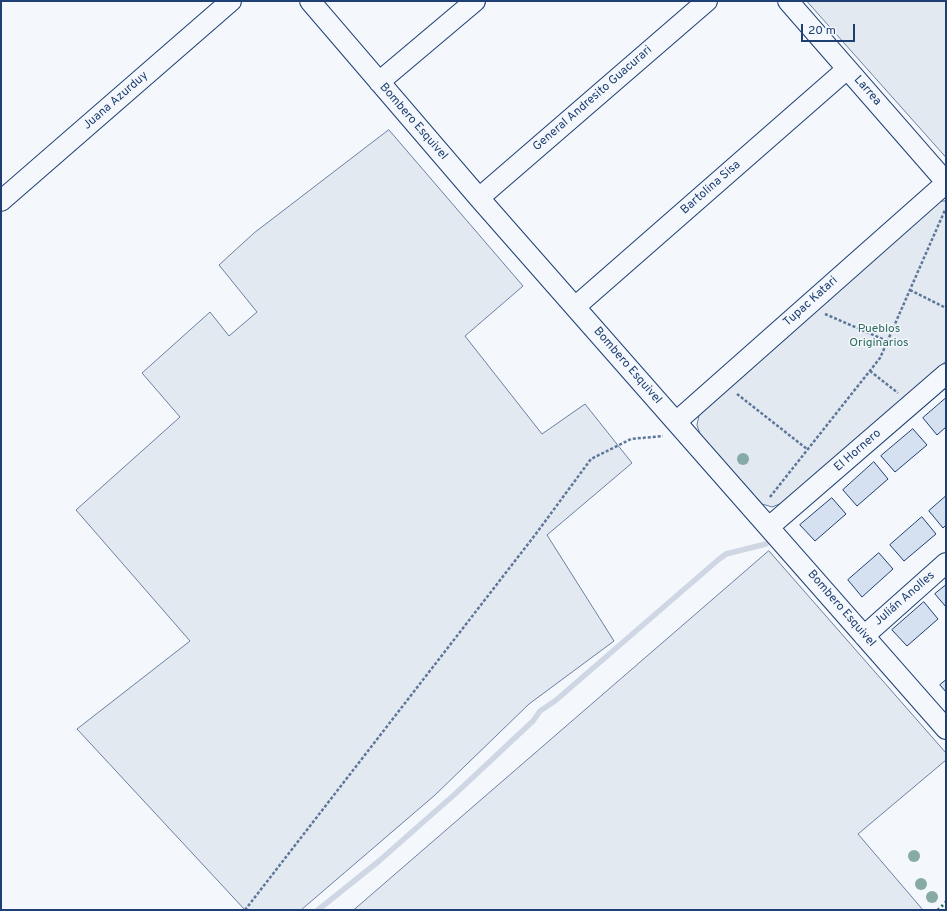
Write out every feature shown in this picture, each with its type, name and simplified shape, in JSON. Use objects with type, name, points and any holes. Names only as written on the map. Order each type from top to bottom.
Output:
[{"type":"street","name":"Juana Azurduy","points":[[1,202],[231,1]]},
{"type":"street","name":"Bombero Esquivel","points":[[310,1],[479,198],[946,729]]},
{"type":"street","points":[[379,82],[475,1]]},
{"type":"street","name":"General Andresito Guacurari","points":[[479,198],[707,1]]},
{"type":"street","name":"Larrea","points":[[788,1],[946,182]]},
{"type":"street","name":"Bartolina Sisa","points":[[575,307],[847,69]]},
{"type":"street","name":"Tupac Katari","points":[[682,428],[946,182]]},
{"type":"street","name":"El Hornero","points":[[769,527],[946,374]]},
{"type":"street","name":"Julián Anolles","points":[[864,636],[946,563]]},
{"type":"path","points":[[770,497],[880,358],[946,210]]},
{"type":"path","points":[[910,290],[946,308]]},
{"type":"path","points":[[823,313],[888,341]]},
{"type":"path","points":[[870,371],[899,393]]},
{"type":"path","points":[[735,392],[807,449]]},
{"type":"path","points":[[245,910],[530,541],[591,459],[631,438],[682,428]]},
{"type":"green space","points":[[807,1],[946,1],[946,157]]},
{"type":"green space","points":[[389,130],[523,286],[465,336],[542,434],[585,404],[632,463],[547,535],[614,641],[529,704],[435,795],[301,910],[245,910],[77,729],[190,641],[76,510],[180,417],[142,373],[210,312],[229,336],[257,312],[219,265],[254,233]]},
{"type":"green space","name":"Pueblos Originarios","points":[[946,201],[946,361],[782,503],[772,507],[762,504],[700,434],[697,425],[699,415],[939,202]]},
{"type":"green space","points":[[769,551],[946,753],[946,760],[858,834],[923,910],[354,910]]},
{"type":"building","points":[[946,398],[946,427],[937,435],[923,418]]},
{"type":"building","points":[[913,429],[927,445],[895,472],[881,456]]},
{"type":"building","points":[[874,462],[888,479],[857,506],[843,490]]},
{"type":"building","points":[[946,496],[946,525],[943,528],[929,511]]},
{"type":"building","points":[[832,498],[846,514],[815,541],[800,525]]},
{"type":"building","points":[[922,517],[936,534],[904,561],[890,545]]},
{"type":"building","points":[[879,553],[893,569],[862,597],[848,580]]},
{"type":"building","points":[[946,585],[946,607],[935,594]]},
{"type":"building","points":[[924,602],[938,619],[907,646],[892,630]]},
{"type":"building","points":[[946,680],[946,692],[940,685]]},
{"type":"waterway","points":[[318,910],[379,861],[455,794],[533,721],[540,711],[555,701],[718,560],[726,554],[766,544]]},
{"type":"hedge","points":[[938,910],[946,902]]}]
